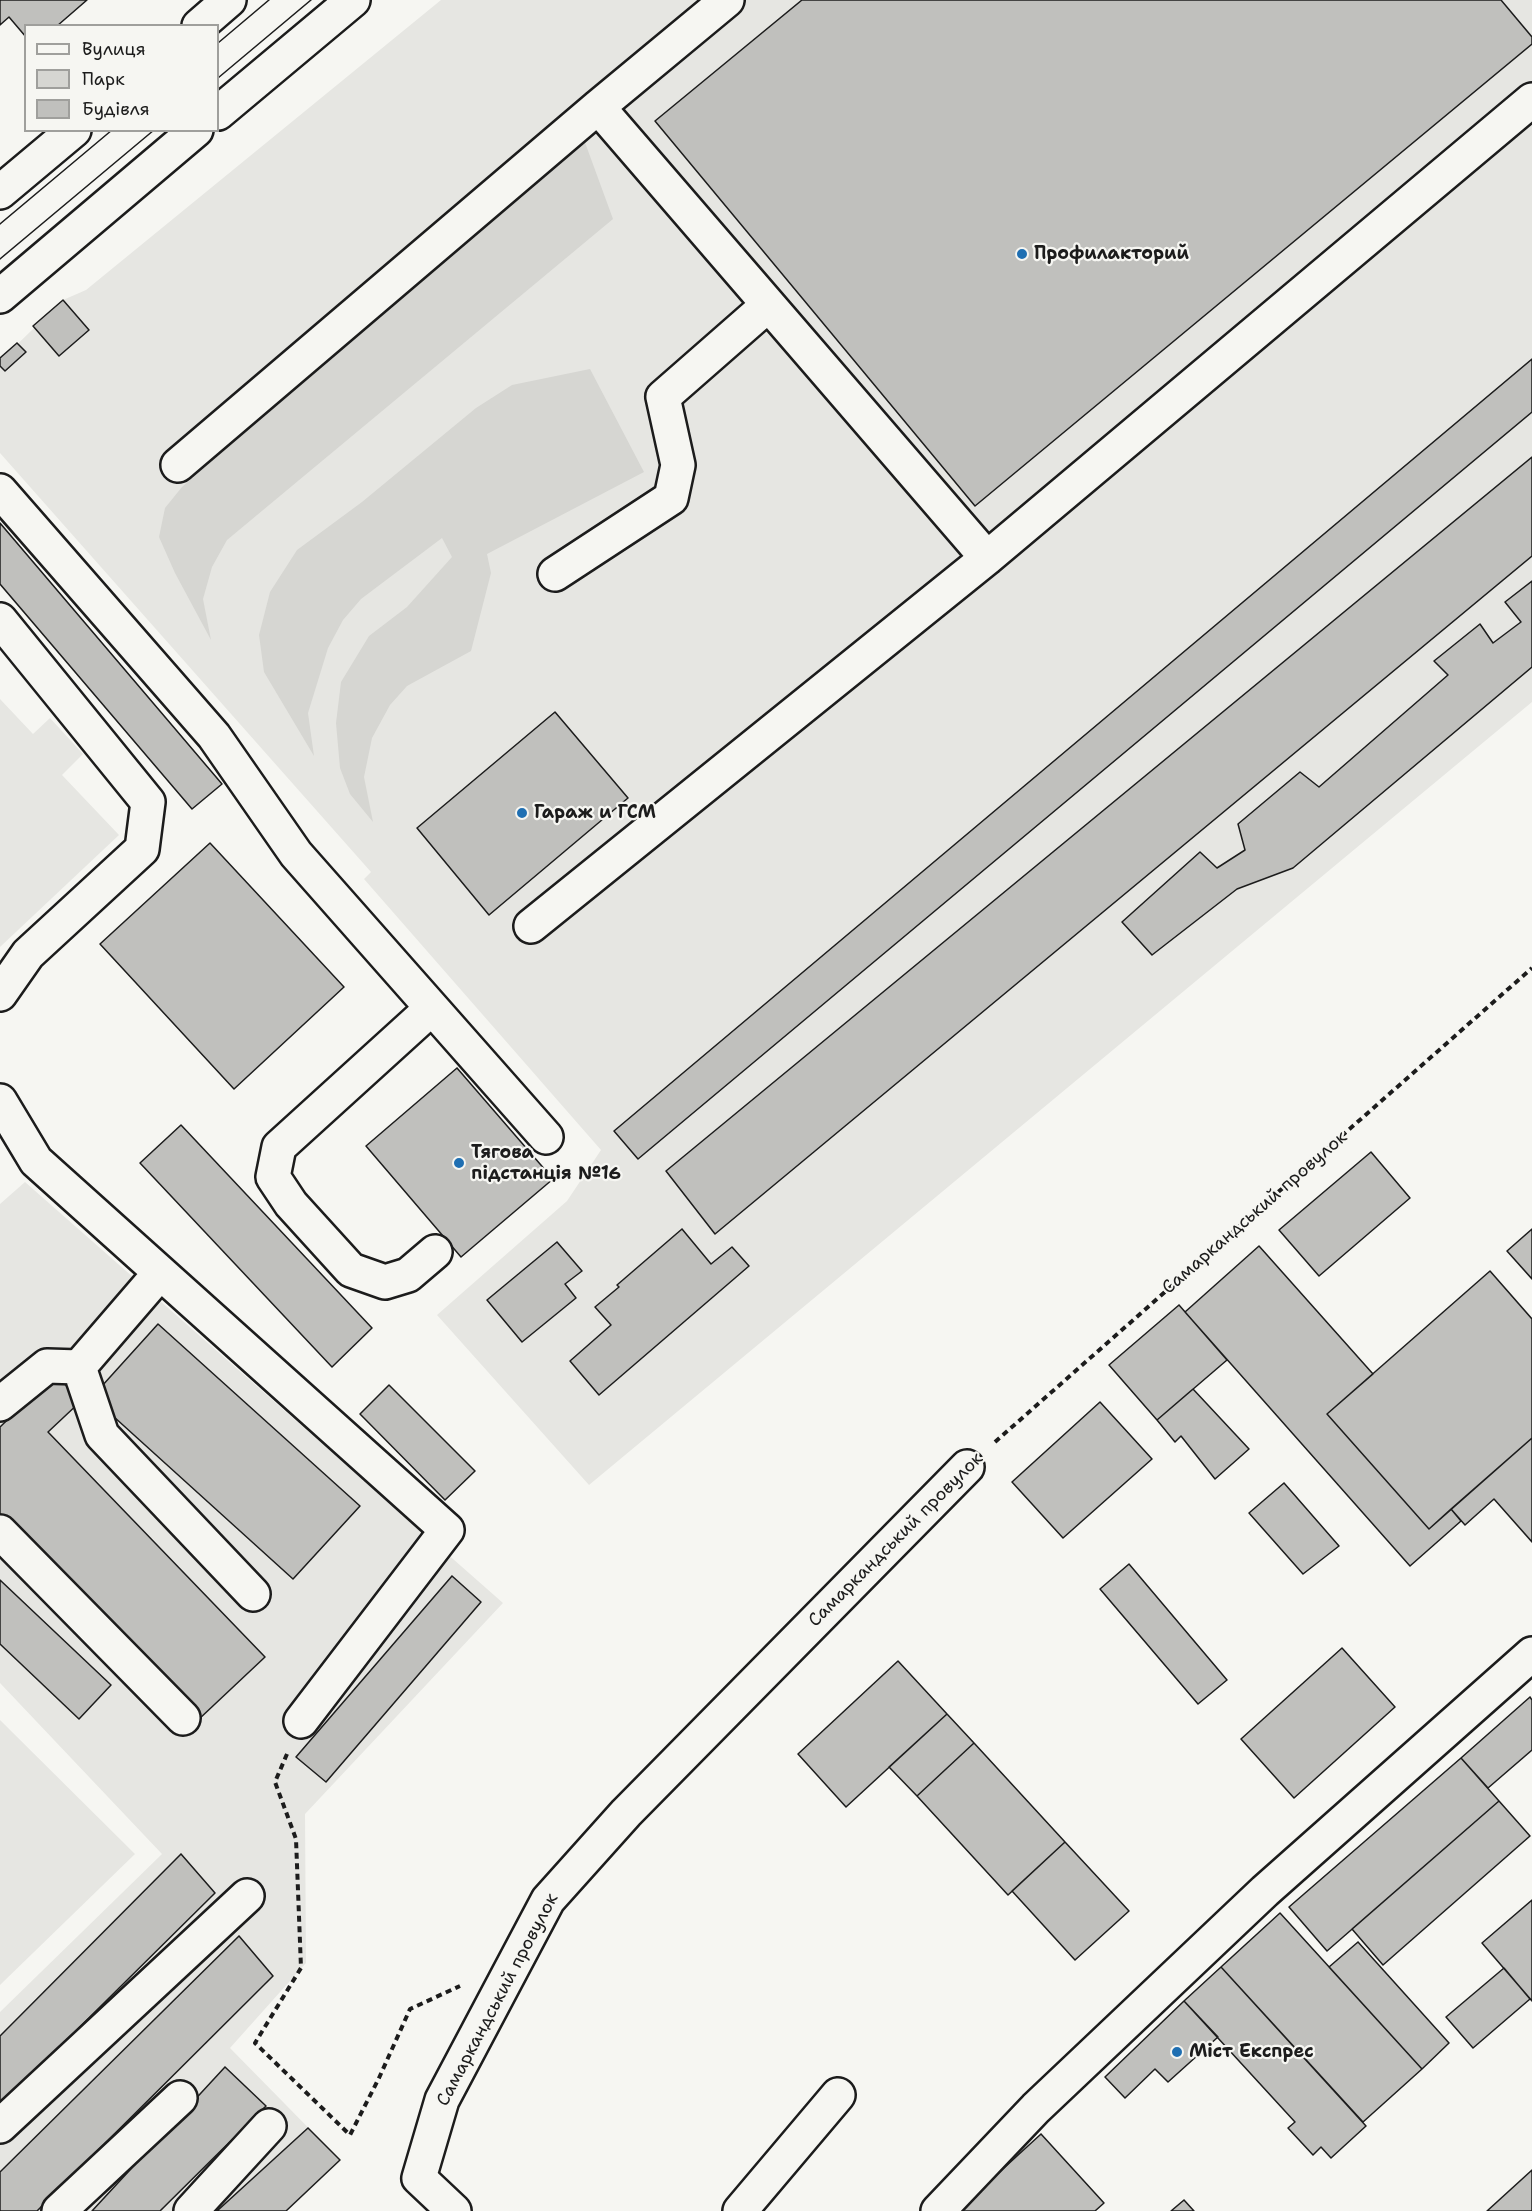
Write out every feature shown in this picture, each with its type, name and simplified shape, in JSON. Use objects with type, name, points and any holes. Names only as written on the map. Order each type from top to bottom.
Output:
[{"type":"street","points":[[201,24],[229,0]]},
{"type":"street","points":[[219,112],[353,0]]},
{"type":"street","points":[[178,465],[727,0]]},
{"type":"street","points":[[531,926],[987,558],[1532,100]]},
{"type":"street","points":[[598,107],[987,558]]},
{"type":"street","points":[[0,192],[72,132]]},
{"type":"street","points":[[0,296],[194,132]]},
{"type":"street","points":[[555,574],[670,498],[678,465],[663,397],[768,305]]},
{"type":"street","points":[[0,491],[214,736],[296,854],[546,1137]]},
{"type":"street","points":[[0,620],[148,802],[142,849],[28,954],[0,994]]},
{"type":"street","points":[[432,1008],[279,1147],[273,1178],[291,1204],[351,1270],[385,1282],[408,1275],[435,1252]]},
{"type":"street","points":[[0,1101],[36,1161],[447,1530],[301,1721]]},
{"type":"street","points":[[79,1367],[160,1273]]},
{"type":"street","points":[[0,1404],[47,1366],[79,1367]]},
{"type":"street","points":[[79,1367],[102,1434],[253,1594]]},
{"type":"street","name":"Самаркандський провулок","points":[[454,2211],[419,2178],[441,2100],[548,1900],[634,1804],[968,1467]]},
{"type":"street","points":[[0,1532],[183,1718]]},
{"type":"street","points":[[938,2211],[1036,2108],[1257,1899],[1532,1654]]},
{"type":"street","points":[[0,2126],[247,1896]]},
{"type":"street","points":[[741,2211],[838,2095]]},
{"type":"street","points":[[59,2211],[180,2098]]},
{"type":"street","points":[[191,2211],[269,2126]]},
{"type":"path","name":"Самаркандський провулок","points":[[968,1467],[1532,968]]},
{"type":"path","points":[[301,1721],[275,1782],[296,1839],[301,1968],[255,2043],[350,2135],[410,2009],[464,1984]]},
{"type":"shaded area","points":[[441,0],[1532,0],[1532,702],[589,1485],[437,1315],[567,1201],[601,1150],[364,879],[371,872],[0,453],[0,361],[63,300],[86,290]]},
{"type":"shaded area","points":[[0,699],[33,734],[50,718],[83,754],[62,775],[119,835],[0,947]]},
{"type":"shaded area","points":[[25,1182],[503,1603],[305,1814],[306,1963],[230,2048],[340,2160],[286,2211],[0,2211],[0,2012],[162,1854],[0,1683],[0,1204]]},
{"type":"shaded area","points":[[0,1720],[135,1854],[0,1985]]},
{"type":"green space","points":[[583,137],[613,219],[227,540],[212,567],[203,599],[211,640],[175,573],[159,537],[165,508],[182,487]]},
{"type":"green space","points":[[590,369],[644,472],[487,554],[491,573],[471,651],[407,686],[390,705],[372,738],[364,777],[373,822],[350,794],[340,768],[336,723],[341,682],[369,636],[407,607],[452,557],[442,538],[361,599],[343,620],[328,648],[308,713],[314,756],[264,672],[259,635],[270,592],[297,550],[362,502],[476,408],[512,385]]},
{"type":"building","points":[[0,0],[87,0],[59,24],[24,24],[24,35],[9,17],[0,25]]},
{"type":"building","name":"Профилакторий","points":[[802,0],[1501,0],[1532,37],[1532,44],[975,506],[655,121]]},
{"type":"building","points":[[63,300],[89,330],[59,356],[33,326]]},
{"type":"building","points":[[17,343],[26,352],[5,371],[0,366],[0,358]]},
{"type":"building","points":[[1532,359],[1532,412],[638,1159],[614,1131]]},
{"type":"building","points":[[1532,457],[1532,556],[715,1234],[666,1171]]},
{"type":"building","points":[[0,523],[222,784],[192,809],[0,584]]},
{"type":"building","points":[[1532,581],[1532,667],[1293,868],[1237,889],[1152,955],[1122,922],[1200,852],[1217,868],[1245,850],[1238,824],[1300,772],[1319,787],[1448,675],[1434,661],[1480,624],[1493,643],[1521,622],[1505,602]]},
{"type":"building","name":"Гараж и ГСМ","points":[[555,712],[628,798],[489,915],[417,828]]},
{"type":"building","points":[[210,843],[344,987],[234,1089],[100,944]]},
{"type":"building","name":"Тягова пiдстанцiя №16","points":[[457,1068],[553,1179],[461,1257],[366,1146]]},
{"type":"building","points":[[181,1125],[372,1328],[332,1367],[140,1163]]},
{"type":"building","points":[[1371,1152],[1410,1198],[1319,1276],[1279,1230]]},
{"type":"building","points":[[682,1229],[711,1264],[732,1247],[749,1266],[599,1395],[570,1361],[611,1325],[595,1307]]},
{"type":"building","points":[[1532,1229],[1532,1279],[1507,1251]]},
{"type":"building","points":[[557,1242],[582,1271],[565,1284],[576,1298],[522,1342],[487,1300]]},
{"type":"building","points":[[1259,1246],[1373,1374],[1327,1414],[1429,1529],[1451,1509],[1461,1521],[1410,1566],[1185,1312]]},
{"type":"building","points":[[1490,1271],[1532,1319],[1532,1438],[1429,1529],[1327,1414]]},
{"type":"building","points":[[1179,1305],[1227,1360],[1157,1420],[1109,1365]]},
{"type":"building","points":[[158,1324],[360,1506],[293,1579],[92,1397]]},
{"type":"building","points":[[55,1374],[81,1401],[48,1432],[265,1657],[198,1720],[0,1515],[0,1427]]},
{"type":"building","points":[[389,1385],[475,1471],[445,1500],[360,1414]]},
{"type":"building","points":[[1193,1389],[1249,1449],[1215,1479],[1181,1436],[1175,1442],[1157,1420]]},
{"type":"building","points":[[1100,1402],[1152,1459],[1063,1538],[1012,1482]]},
{"type":"building","points":[[1532,1438],[1532,1542],[1494,1499],[1465,1525],[1451,1509]]},
{"type":"building","points":[[1284,1483],[1339,1546],[1303,1574],[1249,1513]]},
{"type":"building","points":[[1129,1564],[1227,1680],[1198,1704],[1100,1589]]},
{"type":"building","points":[[452,1576],[481,1602],[326,1782],[296,1757]]},
{"type":"building","points":[[0,1580],[111,1685],[79,1719],[0,1644]]},
{"type":"building","points":[[1342,1648],[1395,1707],[1294,1798],[1241,1739]]},
{"type":"building","points":[[898,1661],[947,1714],[846,1807],[798,1754]]},
{"type":"building","points":[[1530,1697],[1532,1700],[1532,1750],[1488,1788],[1461,1758]]},
{"type":"building","points":[[947,1714],[974,1743],[917,1796],[889,1767]]},
{"type":"building","points":[[974,1743],[1065,1842],[1008,1895],[917,1796]]},
{"type":"building","points":[[1461,1758],[1499,1801],[1327,1951],[1289,1907]]},
{"type":"building","points":[[1499,1801],[1530,1836],[1383,1965],[1352,1929]]},
{"type":"building","points":[[1065,1842],[1129,1911],[1075,1960],[1012,1891]]},
{"type":"building","points":[[181,1854],[215,1893],[0,2106],[0,2036]]},
{"type":"building","points":[[1532,1900],[1532,2001],[1482,1943]]},
{"type":"building","points":[[1280,1913],[1422,2069],[1363,2122],[1221,1967]]},
{"type":"building","points":[[239,1936],[273,1976],[37,2211],[0,2211],[0,2172]]},
{"type":"building","points":[[1358,1942],[1449,2043],[1422,2069],[1329,1967]]},
{"type":"building","points":[[1221,1967],[1366,2126],[1331,2158],[1321,2147],[1313,2155],[1288,2128],[1295,2122],[1184,2001]]},
{"type":"building","points":[[1504,1968],[1530,1999],[1473,2048],[1446,2017]]},
{"type":"building","points":[[1184,2001],[1218,2037],[1168,2082],[1155,2069],[1125,2098],[1105,2077]]},
{"type":"building","points":[[225,2067],[266,2106],[160,2211],[92,2211]]},
{"type":"building","points":[[308,2128],[340,2160],[286,2211],[217,2211]]},
{"type":"building","points":[[1041,2134],[1104,2203],[1095,2211],[957,2211]]},
{"type":"building","points":[[1532,2170],[1532,2211],[1487,2211]]},
{"type":"building","points":[[1184,2200],[1194,2211],[1171,2211]]},
{"type":"tram line","points":[[219,42],[269,0]]},
{"type":"tram line","points":[[219,77],[311,0]]},
{"type":"tram line","points":[[0,224],[110,132]]},
{"type":"tram line","points":[[0,259],[152,132]]},
{"type":"place","name":"Профилакторий","points":[[1022,254]]},
{"type":"place","name":"Гараж и ГСМ","points":[[522,813]]},
{"type":"place","name":"Тягова пiдстанцiя №16","points":[[459,1163]]},
{"type":"place","name":"Міст Експрес","points":[[1177,2052]]}]
